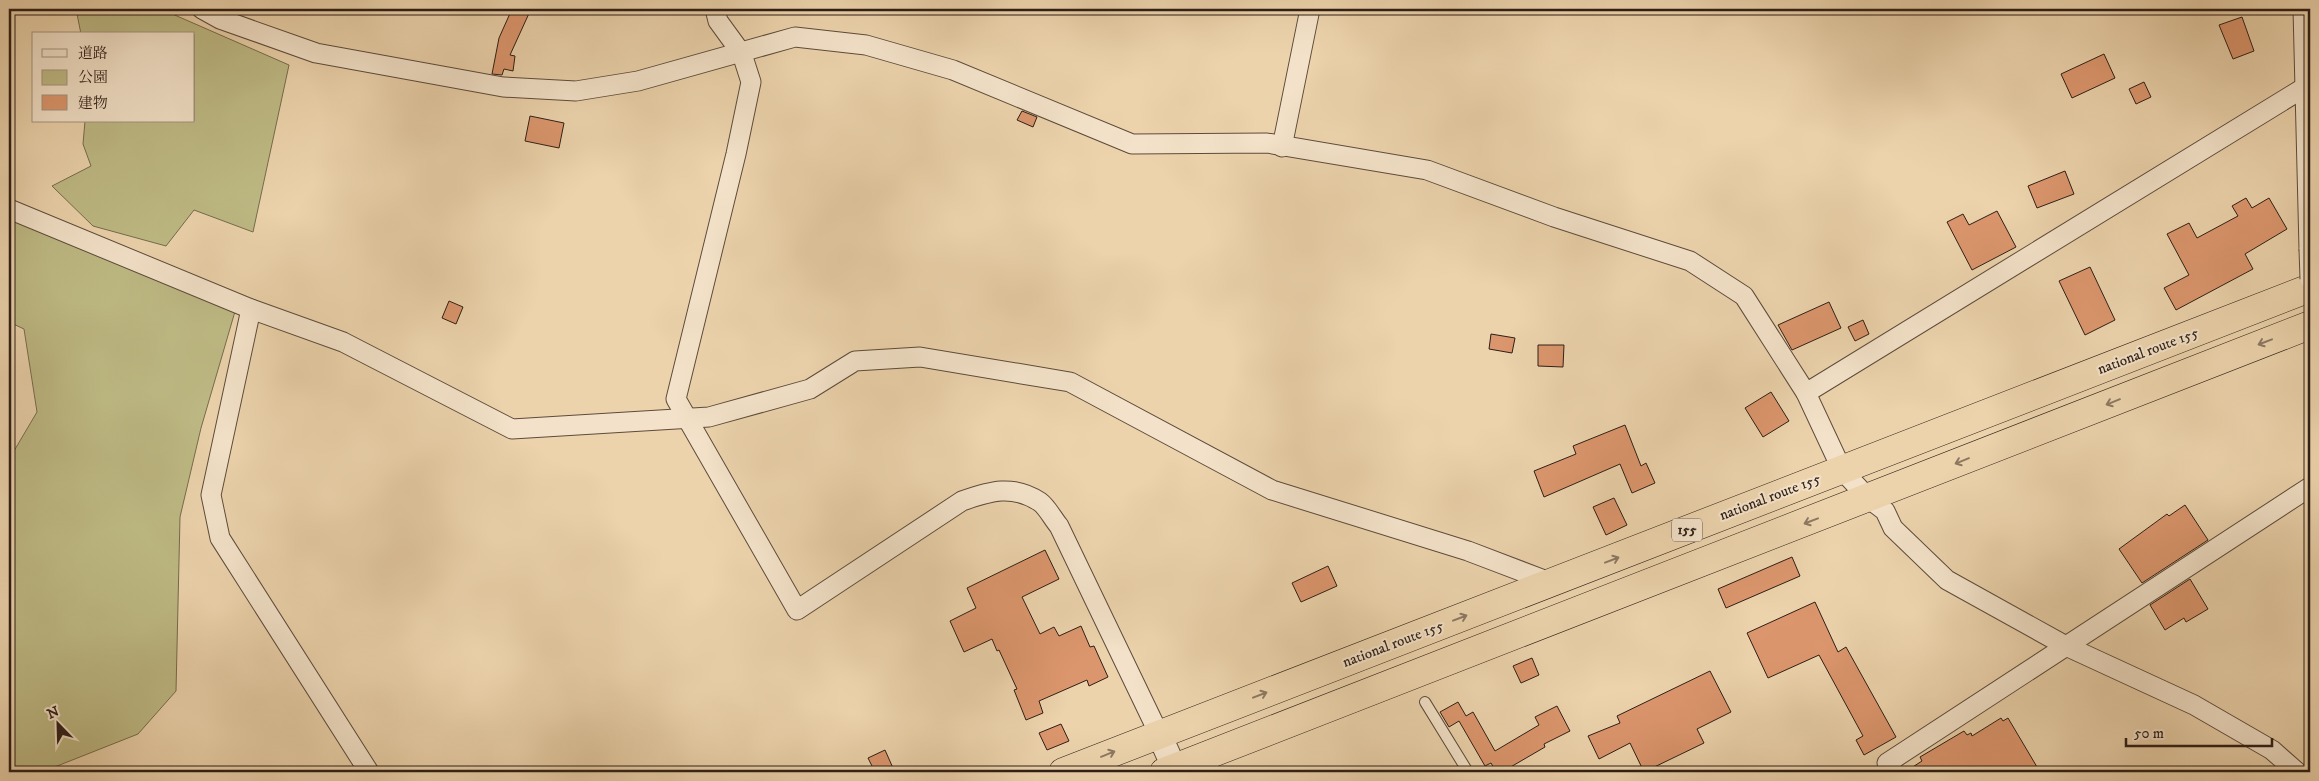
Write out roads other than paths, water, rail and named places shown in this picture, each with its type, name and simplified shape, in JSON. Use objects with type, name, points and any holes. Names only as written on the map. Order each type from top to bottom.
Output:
[{"type":"highway","name":"national route 155","points":[[1063,772],[2310,288]]},
{"type":"highway","name":"155","points":[[1171,771],[2310,325]]},
{"type":"street","points":[[202,9],[220,19],[316,53],[503,87],[576,91],[638,81],[795,38],[866,45],[954,70],[1132,144],[1268,143],[1282,147],[1427,170],[1554,217],[1690,260],[1744,296],[1806,393],[1842,470],[1868,498],[1886,511],[1893,528],[1947,580],[2066,646],[2194,705],[2272,750],[2297,772]]},
{"type":"street","points":[[715,9],[718,22],[742,54],[751,82],[736,154],[676,399],[689,418],[797,610],[962,501],[992,490],[1016,491],[1041,503],[1059,526],[1159,734],[1171,771]]},
{"type":"street","points":[[1282,147],[1310,9]]},
{"type":"street","points":[[2304,9],[2308,86],[2310,279]]},
{"type":"street","points":[[1806,393],[2308,86]]},
{"type":"street","points":[[9,210],[251,309],[342,342],[512,429],[709,417],[810,389],[855,361],[920,357],[1070,382],[1272,490],[1468,551],[1552,583]]},
{"type":"street","points":[[251,309],[211,495],[220,538],[369,772]]},
{"type":"street","points":[[1894,772],[1887,763],[2310,487]]},
{"type":"lane","points":[[1425,702],[1468,772]]}]
